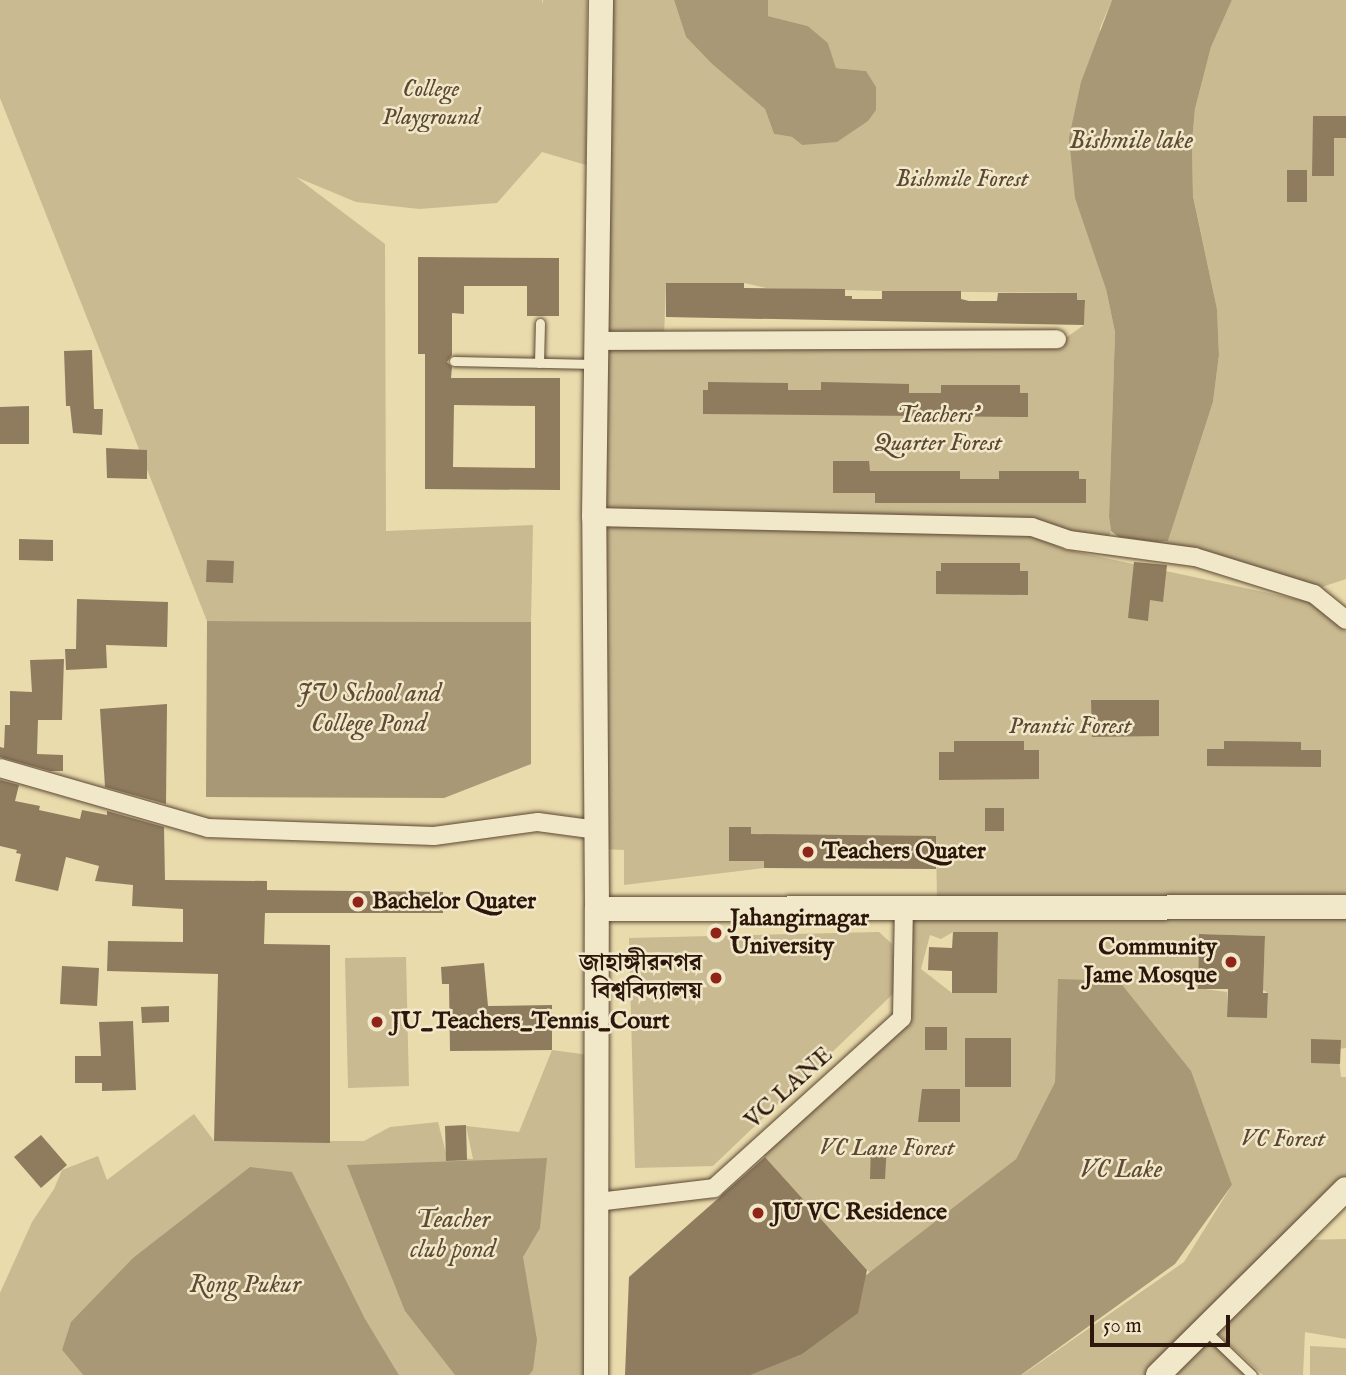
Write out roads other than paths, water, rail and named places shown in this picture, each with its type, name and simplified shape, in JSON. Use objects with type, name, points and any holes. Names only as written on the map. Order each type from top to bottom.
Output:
[{"type":"street","points":[[596,1375],[597,830],[594,517],[601,0]]},
{"type":"street","points":[[596,352],[1057,339]]},
{"type":"street","points":[[594,517],[1032,527],[1069,540],[1195,557],[1314,594],[1346,620]]},
{"type":"street","points":[[0,768],[208,828],[434,836],[538,822],[597,830]]},
{"type":"street","points":[[597,909],[1346,907]]},
{"type":"street","name":"VC LANE","points":[[597,1202],[714,1188],[902,1018],[904,908]]},
{"type":"street","points":[[1157,1375],[1346,1189]]},
{"type":"lane","points":[[539,363],[540,323]]},
{"type":"lane","points":[[454,361],[539,363],[596,352]]},
{"type":"lane","points":[[1204,1329],[1252,1375]]},
{"type":"water","points":[[674,0],[768,0],[768,16],[808,26],[828,43],[836,68],[866,71],[876,87],[876,110],[868,121],[837,142],[802,145],[792,137],[774,134],[765,109],[712,64],[686,37]]},
{"type":"water","name":"Bishmile lake","points":[[1112,0],[1232,0],[1211,47],[1195,109],[1192,142],[1193,196],[1217,309],[1219,355],[1213,402],[1168,541],[1119,537],[1111,531],[1109,517],[1115,332],[1106,289],[1075,198],[1069,138],[1081,82]]},
{"type":"water","name":"JU School and College Pond","points":[[207,621],[531,622],[531,764],[444,798],[206,797]]},
{"type":"water","name":"VC Lake","points":[[1058,979],[1119,981],[1191,1071],[1232,1185],[1175,1264],[1021,1375],[737,1375],[1016,1159],[1055,1082]]},
{"type":"water","name":"Teacher club pond","points":[[547,1158],[540,1228],[523,1257],[537,1340],[533,1370],[529,1375],[455,1375],[405,1311],[347,1165]]},
{"type":"water","name":"Rong Pukur","points":[[250,1167],[292,1172],[364,1317],[399,1375],[83,1375],[62,1350],[71,1322],[133,1258]]},
{"type":"place","name":"Teachers Quater","points":[[808,852]]},
{"type":"place","name":"Bachelor Quater","points":[[358,902]]},
{"type":"place","name":"Jahangirnagar University","points":[[716,933]]},
{"type":"place","name":"Community Jame Mosque","points":[[1231,962]]},
{"type":"place","name":"জাহাঙ্গীরনগর বিশ্ববিদ্যালয়","points":[[716,978]]},
{"type":"place","name":"JU_Teachers_Tennis_Court","points":[[377,1022]]},
{"type":"place","name":"JU VC Residence","points":[[758,1213]]},
{"type":"park label","name":"College Playground","points":[[431,104]]},
{"type":"park label","name":"Bishmile Forest","points":[[962,180]]},
{"type":"park label","name":"Teachers' Quarter Forest","points":[[938,430]]},
{"type":"park label","name":"Prantic Forest","points":[[1070,727]]},
{"type":"park label","name":"VC Forest","points":[[1283,1140]]},
{"type":"park label","name":"VC Lane Forest","points":[[887,1149]]}]
